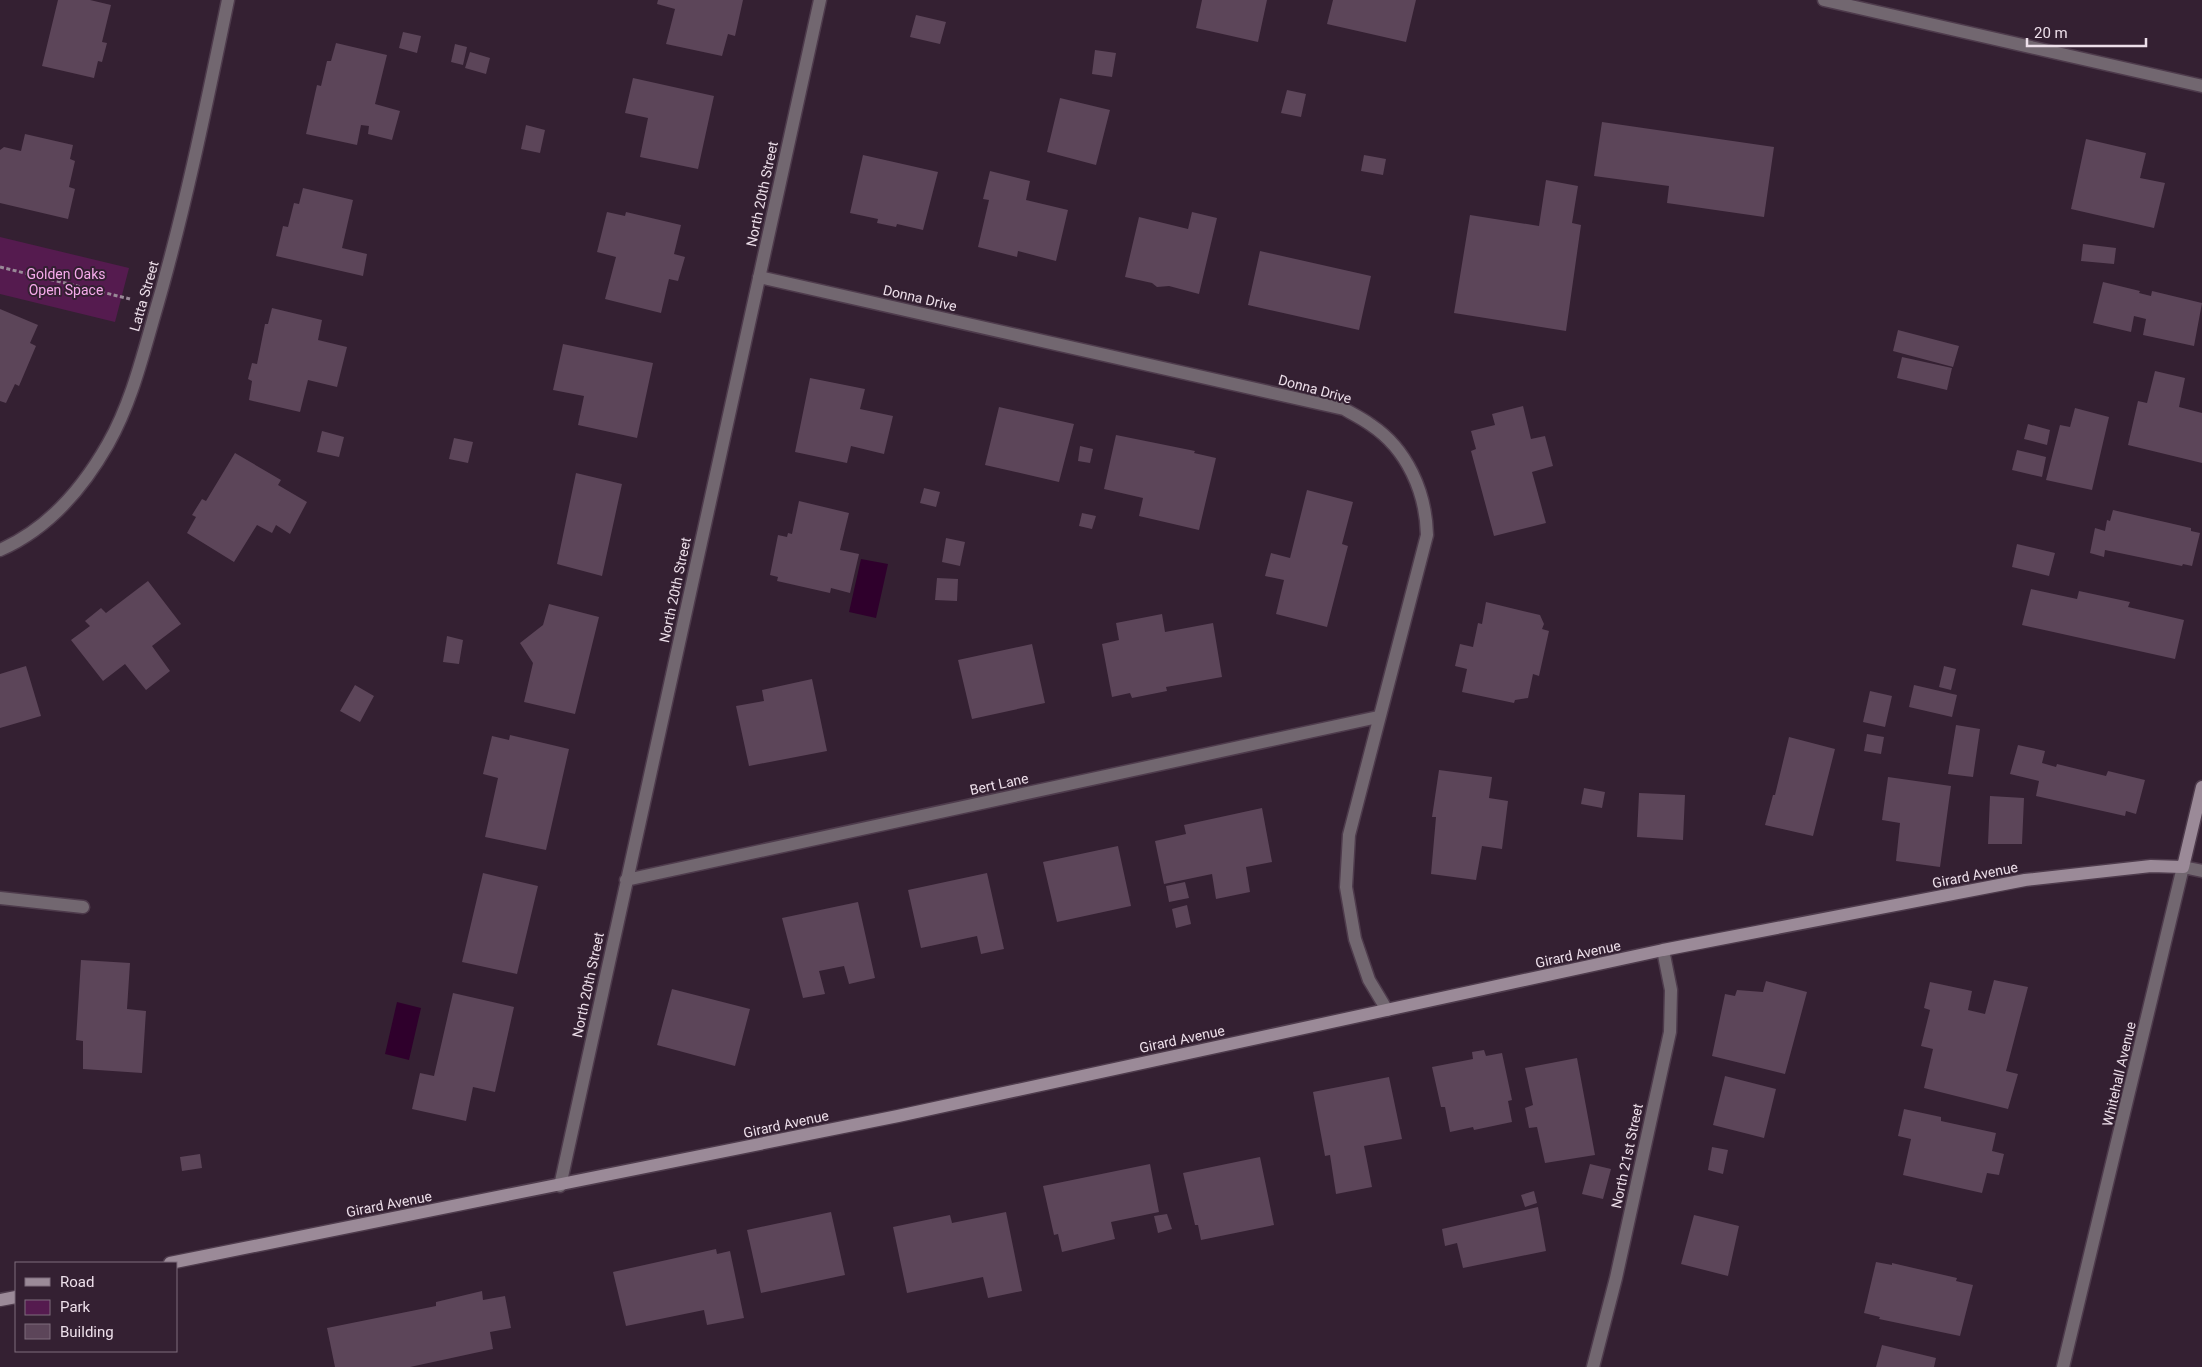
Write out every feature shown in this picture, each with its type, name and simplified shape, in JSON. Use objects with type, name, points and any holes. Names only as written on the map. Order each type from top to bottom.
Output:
[{"type":"street","name":"Latta Street","points":[[0,550],[50,519],[73,496],[108,444],[130,398],[157,306],[206,112],[228,0]]},
{"type":"street","name":"North 20th Street","points":[[560,1186],[820,0]]},
{"type":"street","points":[[1824,0],[2202,86]]},
{"type":"street","name":"Donna Drive","points":[[759,277],[1344,409],[1372,425],[1398,449],[1417,481],[1426,516],[1427,534],[1348,835],[1346,887],[1355,939],[1370,980],[1387,1010]]},
{"type":"street","name":"Bert Lane","points":[[626,880],[1378,717]]},
{"type":"street","name":"Whitehall Avenue","points":[[2063,1367],[2202,787]]},
{"type":"street","name":"Girard Avenue","points":[[175,1262],[560,1186],[898,1116],[1663,950],[2025,880],[2151,866],[2183,867],[2202,871]]},
{"type":"street","points":[[0,898],[83,907]]},
{"type":"street","name":"North 21st Street","points":[[1593,1367],[1616,1278],[1670,1032],[1670,990],[1663,950]]},
{"type":"street","points":[[0,1300],[15,1296]]},
{"type":"path","points":[[0,267],[157,306]]},
{"type":"green space","name":"Golden Oaks Open Space","points":[[0,237],[129,268],[115,322],[0,294]]},
{"type":"shaded area","points":[[861,559],[888,564],[876,618],[849,612]]},
{"type":"shaded area","points":[[397,1002],[421,1008],[409,1060],[385,1054]]},
{"type":"building","points":[[58,0],[90,0],[111,5],[102,42],[107,43],[102,62],[98,61],[94,78],[42,66]]},
{"type":"building","points":[[658,0],[743,0],[735,36],[728,34],[722,56],[666,44],[675,9],[657,4]]},
{"type":"building","points":[[1202,0],[1267,0],[1258,42],[1196,28]]},
{"type":"building","points":[[1333,0],[1416,0],[1406,42],[1327,24]]},
{"type":"building","points":[[916,15],[946,22],[940,44],[910,37]]},
{"type":"building","points":[[403,32],[421,36],[417,53],[399,48]]},
{"type":"building","points":[[336,43],[387,55],[375,104],[400,111],[392,140],[368,134],[369,126],[361,125],[357,145],[306,134],[317,85],[321,86],[327,61],[331,61]]},
{"type":"building","points":[[455,44],[467,47],[463,65],[451,62]]},
{"type":"building","points":[[1095,50],[1116,53],[1112,77],[1092,74]]},
{"type":"building","points":[[470,52],[490,58],[486,74],[465,68]]},
{"type":"building","points":[[633,78],[714,96],[698,169],[640,157],[648,118],[625,113]]},
{"type":"building","points":[[1287,90],[1306,94],[1301,117],[1281,113]]},
{"type":"building","points":[[1060,98],[1110,110],[1096,165],[1047,152]]},
{"type":"building","points":[[1602,122],[1774,147],[1764,217],[1667,203],[1669,186],[1594,176]]},
{"type":"building","points":[[526,125],[545,130],[540,153],[521,149]]},
{"type":"building","points":[[25,134],[73,145],[70,159],[75,161],[69,187],[75,189],[68,219],[0,203],[0,150],[4,147],[21,151]]},
{"type":"building","points":[[2086,139],[2146,153],[2140,178],[2165,183],[2154,228],[2071,209]]},
{"type":"building","points":[[863,155],[938,172],[923,230],[897,224],[896,227],[877,223],[878,219],[850,213]]},
{"type":"building","points":[[1364,155],[1386,159],[1383,175],[1361,171]]},
{"type":"building","points":[[990,171],[1030,181],[1026,200],[1068,210],[1056,261],[1018,251],[1017,257],[978,247],[989,200],[983,199]]},
{"type":"building","points":[[1546,180],[1578,186],[1572,223],[1581,225],[1566,331],[1454,313],[1470,215],[1539,226]]},
{"type":"building","points":[[303,188],[353,200],[342,248],[367,254],[363,276],[276,256],[283,226],[288,227],[294,203],[299,204]]},
{"type":"building","points":[[607,212],[625,216],[626,212],[681,225],[674,254],[685,257],[678,281],[669,279],[661,313],[605,299],[616,257],[597,252]]},
{"type":"building","points":[[1192,212],[1217,218],[1199,294],[1169,286],[1157,287],[1152,283],[1125,277],[1139,217],[1188,229]]},
{"type":"building","points":[[2083,244],[2116,248],[2114,264],[2081,261]]},
{"type":"building","points":[[1260,251],[1371,276],[1359,330],[1248,305]]},
{"type":"building","points":[[2103,282],[2140,291],[2139,293],[2151,296],[2152,291],[2202,303],[2194,346],[2143,335],[2146,319],[2134,316],[2131,332],[2093,323]]},
{"type":"building","points":[[272,308],[322,320],[318,340],[347,347],[337,387],[308,380],[300,412],[249,400],[252,381],[248,379],[252,363],[257,364],[265,324],[268,324]]},
{"type":"building","points":[[0,309],[38,325],[30,343],[36,346],[19,386],[15,384],[6,403],[0,401]]},
{"type":"building","points":[[1898,330],[1959,346],[1953,367],[1893,351]]},
{"type":"building","points":[[563,344],[653,363],[637,438],[578,425],[584,396],[553,390]]},
{"type":"building","points":[[1902,357],[1952,368],[1947,390],[1897,378]]},
{"type":"building","points":[[2155,371],[2185,378],[2179,407],[2202,413],[2202,463],[2128,445],[2138,401],[2147,403]]},
{"type":"building","points":[[810,378],[865,389],[860,409],[893,416],[884,454],[851,446],[847,463],[795,452]]},
{"type":"building","points":[[1523,406],[1531,439],[1545,436],[1553,466],[1532,472],[1546,523],[1494,536],[1471,451],[1476,449],[1471,431],[1495,425],[1492,414]]},
{"type":"building","points":[[999,407],[1074,424],[1059,482],[985,465]]},
{"type":"building","points":[[2075,408],[2109,417],[2092,490],[2046,480],[2060,425],[2070,427]]},
{"type":"building","points":[[2028,424],[2050,430],[2047,445],[2024,439]]},
{"type":"building","points":[[322,431],[344,437],[339,457],[317,452]]},
{"type":"building","points":[[1116,435],[1195,451],[1194,453],[1216,458],[1199,530],[1139,516],[1143,498],[1104,489]]},
{"type":"building","points":[[454,438],[473,442],[468,463],[449,459]]},
{"type":"building","points":[[1080,446],[1093,449],[1090,463],[1078,461]]},
{"type":"building","points":[[2017,450],[2046,457],[2042,477],[2012,470]]},
{"type":"building","points":[[235,453],[281,480],[278,485],[307,502],[290,534],[276,525],[272,533],[257,525],[234,562],[187,533],[196,517],[192,515],[202,499],[206,501]]},
{"type":"building","points":[[576,473],[622,484],[602,576],[557,564]]},
{"type":"building","points":[[924,488],[940,492],[936,507],[920,503]]},
{"type":"building","points":[[1307,490],[1353,502],[1342,544],[1348,546],[1327,627],[1276,614],[1284,580],[1265,576],[1271,553],[1290,558]]},
{"type":"building","points":[[799,501],[849,513],[840,550],[859,554],[850,593],[831,588],[830,593],[777,581],[778,577],[770,575],[778,535],[787,537],[788,533],[792,534]]},
{"type":"building","points":[[2113,510],[2191,528],[2191,531],[2200,533],[2192,566],[2183,564],[2182,566],[2105,550],[2104,557],[2090,553],[2095,528],[2105,531],[2107,520],[2110,521]]},
{"type":"building","points":[[1082,513],[1096,516],[1092,529],[1079,526]]},
{"type":"building","points":[[946,538],[965,542],[960,566],[942,562]]},
{"type":"building","points":[[2017,544],[2055,553],[2049,576],[2012,567]]},
{"type":"building","points":[[937,578],[958,579],[957,601],[935,600]]},
{"type":"building","points":[[148,581],[181,624],[152,646],[170,671],[146,690],[125,664],[103,681],[71,640],[90,626],[85,621],[101,608],[106,613]]},
{"type":"building","points":[[2031,589],[2077,599],[2079,591],[2130,602],[2128,607],[2184,620],[2175,659],[2022,625]]},
{"type":"building","points":[[1486,602],[1540,615],[1544,624],[1542,629],[1549,631],[1539,676],[1533,674],[1528,698],[1515,700],[1514,703],[1462,692],[1467,669],[1455,666],[1460,644],[1473,647],[1478,623],[1482,624]]},
{"type":"building","points":[[549,604],[599,617],[575,714],[524,702],[533,663],[520,643],[543,625]]},
{"type":"building","points":[[1162,614],[1165,632],[1213,623],[1222,677],[1166,687],[1167,691],[1132,698],[1130,693],[1112,697],[1102,644],[1119,640],[1116,623]]},
{"type":"building","points":[[447,636],[463,640],[459,664],[443,662]]},
{"type":"building","points":[[1032,644],[1045,703],[972,719],[958,660]]},
{"type":"building","points":[[26,666],[41,716],[0,728],[0,674]]},
{"type":"building","points":[[1944,666],[1956,669],[1951,690],[1939,687]]},
{"type":"building","points":[[812,679],[827,751],[749,766],[736,706],[764,701],[762,690]]},
{"type":"building","points":[[355,685],[374,696],[360,722],[340,711]]},
{"type":"building","points":[[1914,685],[1957,695],[1952,717],[1909,707]]},
{"type":"building","points":[[1870,691],[1892,696],[1885,727],[1863,722]]},
{"type":"building","points":[[1956,725],[1980,729],[1973,777],[1948,774]]},
{"type":"building","points":[[1867,734],[1884,737],[1881,754],[1864,751]]},
{"type":"building","points":[[510,735],[569,749],[546,850],[485,837],[498,778],[483,774],[492,736],[509,740]]},
{"type":"building","points":[[1789,737],[1835,749],[1813,836],[1765,825],[1773,795],[1775,795]]},
{"type":"building","points":[[2018,745],[2045,751],[2042,763],[2056,767],[2057,764],[2106,776],[2108,771],[2145,780],[2136,814],[2126,811],[2125,816],[2036,796],[2039,781],[2010,774]]},
{"type":"building","points":[[1439,770],[1492,777],[1489,798],[1508,801],[1502,849],[1482,846],[1476,880],[1431,874],[1436,817],[1432,817]]},
{"type":"building","points":[[1888,777],[1951,786],[1940,867],[1896,861],[1900,823],[1882,820]]},
{"type":"building","points":[[1584,788],[1605,792],[1602,808],[1581,804]]},
{"type":"building","points":[[1639,793],[1685,795],[1683,840],[1637,837]]},
{"type":"building","points":[[1990,796],[2024,798],[2022,844],[1988,844]]},
{"type":"building","points":[[1262,808],[1272,862],[1246,867],[1250,892],[1216,899],[1212,874],[1164,884],[1155,841],[1186,834],[1184,825]]},
{"type":"building","points":[[1118,846],[1131,906],[1057,922],[1043,862]]},
{"type":"building","points":[[483,873],[538,886],[517,974],[462,962]]},
{"type":"building","points":[[987,873],[1004,949],[981,954],[977,936],[921,948],[908,890]]},
{"type":"building","points":[[1185,882],[1189,898],[1169,902],[1166,886]]},
{"type":"building","points":[[858,902],[875,978],[849,984],[844,966],[819,971],[825,994],[803,998],[782,918]]},
{"type":"building","points":[[1187,905],[1191,924],[1176,928],[1172,909]]},
{"type":"building","points":[[81,960],[130,963],[127,1009],[146,1011],[142,1073],[83,1069],[83,1041],[76,1040]]},
{"type":"building","points":[[1994,980],[2028,987],[2006,1071],[2018,1074],[2008,1109],[1924,1088],[1933,1049],[1921,1046],[1930,1010],[1924,1008],[1930,982],[1972,991],[1968,1010],[1985,1014]]},
{"type":"building","points":[[1766,981],[1807,992],[1785,1074],[1712,1056],[1725,994],[1735,996],[1737,990],[1763,992]]},
{"type":"building","points":[[672,989],[750,1009],[735,1066],[657,1045]]},
{"type":"building","points":[[453,993],[514,1007],[495,1092],[473,1087],[466,1121],[412,1109],[420,1073],[434,1076]]},
{"type":"building","points":[[1484,1050],[1486,1056],[1502,1053],[1512,1100],[1508,1101],[1512,1122],[1474,1130],[1473,1127],[1450,1132],[1445,1107],[1441,1107],[1432,1067],[1473,1059],[1472,1052]]},
{"type":"building","points":[[1577,1058],[1595,1155],[1545,1163],[1537,1127],[1529,1128],[1525,1108],[1533,1105],[1525,1068]]},
{"type":"building","points":[[1725,1076],[1776,1089],[1764,1138],[1713,1125]]},
{"type":"building","points":[[1389,1077],[1402,1139],[1364,1146],[1372,1187],[1336,1194],[1330,1155],[1325,1156],[1313,1092]]},
{"type":"building","points":[[1904,1109],[1941,1117],[1941,1121],[1996,1133],[1992,1151],[2004,1154],[1999,1175],[1987,1173],[1982,1193],[1903,1175],[1911,1139],[1898,1136]]},
{"type":"building","points":[[1712,1147],[1728,1150],[1723,1174],[1708,1170]]},
{"type":"building","points":[[200,1154],[202,1168],[182,1171],[180,1157]]},
{"type":"building","points":[[1260,1157],[1274,1225],[1201,1240],[1198,1225],[1195,1225],[1183,1173]]},
{"type":"building","points":[[1150,1164],[1159,1212],[1111,1222],[1115,1239],[1062,1252],[1058,1234],[1054,1235],[1043,1186]]},
{"type":"building","points":[[1590,1164],[1611,1169],[1603,1199],[1582,1194]]},
{"type":"building","points":[[1534,1191],[1537,1203],[1525,1207],[1521,1195]]},
{"type":"building","points":[[1538,1207],[1546,1251],[1463,1268],[1457,1243],[1445,1246],[1442,1229]]},
{"type":"building","points":[[831,1212],[845,1275],[761,1293],[747,1230]]},
{"type":"building","points":[[1006,1212],[1022,1291],[988,1298],[983,1277],[907,1293],[893,1227],[950,1215],[952,1223]]},
{"type":"building","points":[[1167,1214],[1172,1229],[1158,1233],[1154,1216]]},
{"type":"building","points":[[1694,1215],[1739,1226],[1728,1276],[1681,1264]]},
{"type":"building","points":[[716,1249],[717,1254],[730,1251],[744,1318],[707,1325],[704,1310],[626,1326],[613,1272]]},
{"type":"building","points":[[1876,1262],[1892,1265],[1892,1263],[1957,1278],[1956,1281],[1973,1285],[1960,1336],[1879,1319],[1880,1317],[1864,1313]]},
{"type":"building","points":[[482,1291],[483,1300],[505,1296],[511,1328],[490,1332],[493,1349],[410,1367],[335,1367],[327,1328],[436,1306],[436,1302]]},
{"type":"building","points":[[1882,1345],[1936,1358],[1934,1367],[1876,1367]]}]
